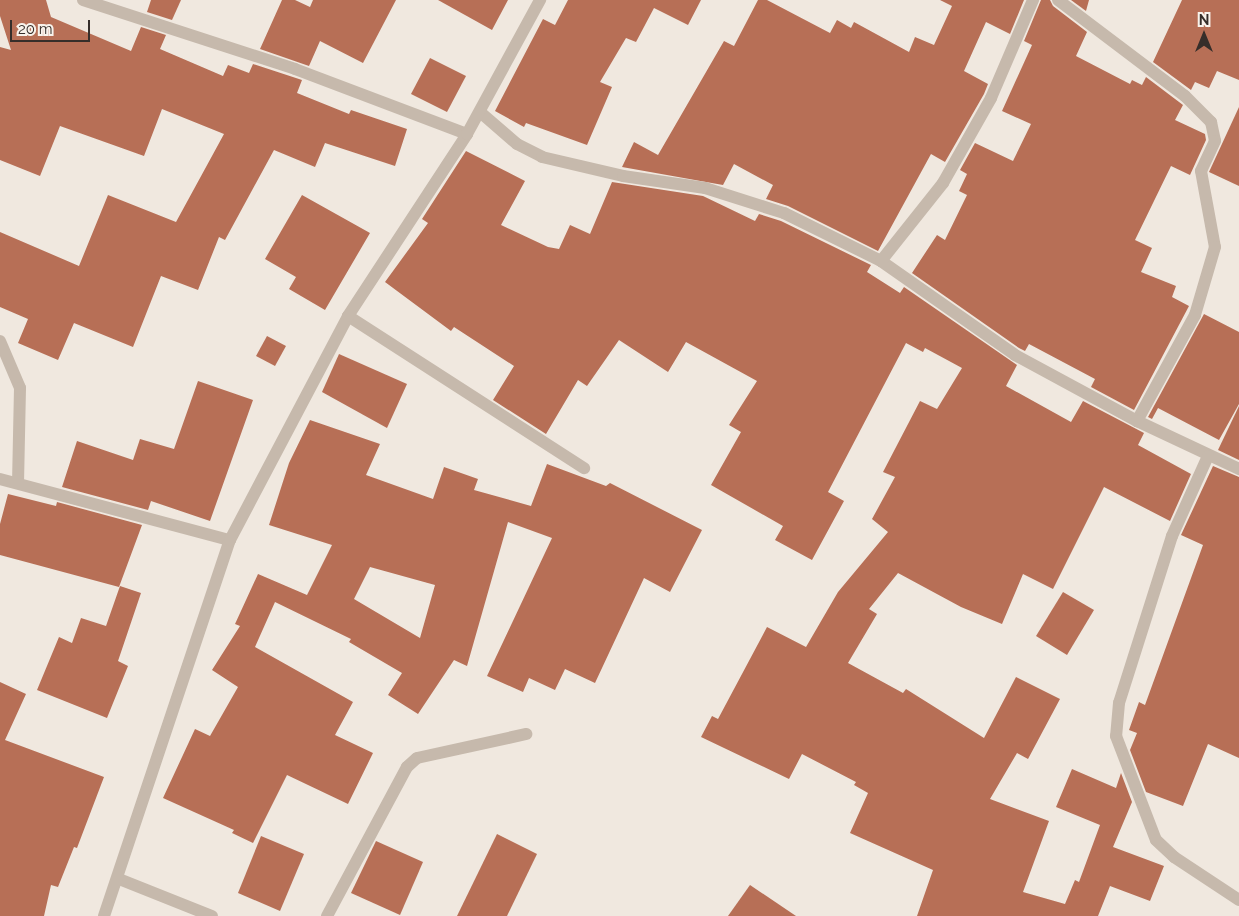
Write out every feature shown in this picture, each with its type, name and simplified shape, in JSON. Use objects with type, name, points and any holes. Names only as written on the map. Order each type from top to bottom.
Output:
[{"type":"street","points":[[83,0],[295,69],[467,134]]},
{"type":"street","points":[[104,916],[119,879],[230,540],[348,316],[467,134],[540,0]]},
{"type":"street","points":[[881,261],[943,183],[992,98],[1033,0]]},
{"type":"street","points":[[1058,0],[1185,96],[1211,122],[1215,141],[1200,171],[1215,247],[1195,315],[1137,421]]},
{"type":"street","points":[[480,112],[517,144],[542,156],[623,176],[705,188],[784,213],[881,261],[1015,354],[1137,421],[1239,469]]},
{"type":"street","points":[[348,316],[584,468]]},
{"type":"street","points":[[0,341],[20,388],[18,482]]},
{"type":"street","points":[[1208,456],[1172,536],[1119,703],[1116,736],[1156,840],[1174,857],[1239,900]]},
{"type":"street","points":[[0,479],[18,482],[230,540]]},
{"type":"street","points":[[327,916],[407,767],[417,758],[526,734]]},
{"type":"street","points":[[119,879],[212,916]]},
{"type":"building","points":[[0,0],[46,0],[51,17],[131,51],[141,27],[166,35],[160,49],[223,76],[228,65],[249,73],[253,64],[302,80],[297,93],[349,114],[351,110],[407,129],[395,166],[325,143],[315,167],[274,150],[225,240],[219,237],[198,290],[161,276],[133,347],[74,323],[58,360],[18,343],[28,319],[0,307],[0,232],[79,266],[108,195],[176,222],[224,134],[162,109],[144,156],[60,126],[40,176],[0,160],[0,47],[11,50],[0,16]]},
{"type":"building","points":[[151,0],[181,0],[172,20],[147,12]]},
{"type":"building","points":[[282,0],[295,0],[310,7],[313,0],[396,0],[363,63],[320,41],[309,66],[260,49]]},
{"type":"building","points":[[438,0],[508,0],[492,30]]},
{"type":"building","points":[[568,0],[701,0],[688,25],[654,8],[636,42],[626,38],[600,82],[612,87],[587,145],[526,123],[524,127],[495,111],[543,19],[555,25]]},
{"type":"building","points":[[758,0],[767,0],[830,33],[837,20],[851,28],[854,22],[909,52],[915,37],[934,45],[952,6],[940,0],[1024,0],[1010,34],[986,22],[964,71],[988,84],[984,94],[945,162],[931,154],[878,251],[788,206],[766,199],[773,185],[734,164],[723,185],[622,167],[634,142],[658,155],[724,41],[734,46]]},
{"type":"building","points":[[1041,0],[1050,0],[1053,6],[1087,32],[1076,56],[1130,84],[1132,80],[1142,85],[1146,77],[1183,105],[1175,120],[1205,134],[1206,140],[1190,175],[1171,166],[1135,240],[1152,248],[1141,272],[1176,286],[1172,297],[1189,306],[1134,410],[1091,387],[1095,379],[1029,344],[1025,351],[1019,348],[912,273],[937,235],[945,240],[967,195],[959,191],[967,174],[960,170],[975,143],[1013,161],[1031,124],[1002,111],[1032,45],[1024,41]]},
{"type":"building","points":[[1071,0],[1089,0],[1086,11]]},
{"type":"building","points":[[1182,0],[1239,0],[1239,80],[1217,71],[1209,88],[1195,82],[1191,90],[1153,62]]},
{"type":"building","points":[[430,58],[466,76],[447,112],[411,94]]},
{"type":"building","points":[[1239,107],[1239,186],[1209,172]]},
{"type":"building","points":[[466,151],[525,181],[501,225],[548,247],[559,249],[570,225],[590,234],[612,182],[703,196],[755,221],[759,214],[781,221],[871,265],[867,272],[900,293],[904,287],[1017,365],[1006,386],[1071,422],[1083,401],[1144,433],[1138,445],[1191,474],[1170,521],[1104,487],[1053,589],[1023,574],[1002,624],[961,607],[898,573],[869,609],[877,614],[848,663],[903,693],[906,689],[984,738],[1016,677],[1060,699],[1028,759],[1017,753],[990,799],[1049,821],[1023,892],[1065,904],[1075,880],[1079,882],[1100,825],[1056,807],[1072,769],[1116,788],[1121,773],[1132,802],[1113,847],[1164,866],[1150,901],[1110,886],[1098,916],[917,916],[933,870],[850,833],[868,793],[854,785],[856,782],[802,754],[789,779],[701,737],[712,716],[718,719],[767,627],[806,647],[838,592],[888,532],[872,519],[895,477],[883,472],[920,401],[937,409],[962,368],[925,348],[923,352],[906,343],[828,492],[844,501],[812,560],[775,540],[783,526],[711,485],[741,432],[729,425],[757,381],[686,342],[668,372],[619,340],[587,386],[578,380],[546,434],[493,400],[514,366],[454,327],[451,331],[385,282],[428,223],[422,219]]},
{"type":"building","points":[[302,195],[370,233],[325,310],[289,289],[296,277],[265,259]]},
{"type":"building","points":[[1204,314],[1239,332],[1239,404],[1219,440],[1158,408],[1152,419],[1148,417]]},
{"type":"building","points":[[267,336],[286,346],[275,366],[256,356]]},
{"type":"building","points":[[339,354],[407,384],[387,428],[322,392]]},
{"type":"building","points":[[198,381],[253,400],[210,521],[151,501],[148,510],[62,487],[77,441],[133,460],[140,439],[174,449]]},
{"type":"building","points":[[1239,406],[1239,460],[1218,450]]},
{"type":"building","points":[[310,420],[380,444],[366,475],[433,499],[444,467],[478,479],[474,490],[531,506],[547,464],[606,486],[610,483],[702,530],[670,592],[644,578],[595,683],[565,669],[555,690],[529,678],[523,692],[487,676],[552,538],[508,522],[467,666],[454,660],[418,714],[388,695],[402,673],[349,642],[351,639],[275,602],[255,647],[353,702],[335,735],[373,753],[348,804],[287,775],[253,843],[232,833],[234,830],[163,798],[195,729],[210,736],[238,687],[212,670],[240,626],[235,624],[258,574],[307,595],[332,545],[269,525],[289,463]],"holes":[[[370,567],[435,585],[420,638],[354,599]]]},
{"type":"building","points":[[1213,466],[1239,477],[1239,758],[1208,744],[1183,806],[1146,792],[1130,750],[1137,733],[1129,730],[1139,702],[1145,705],[1203,545],[1181,535]]},
{"type":"building","points":[[8,494],[56,506],[57,502],[142,525],[119,587],[0,555],[0,524]]},
{"type":"building","points":[[120,586],[141,593],[118,661],[128,666],[107,718],[37,690],[59,637],[72,643],[81,618],[106,626]]},
{"type":"building","points":[[1063,592],[1094,610],[1067,655],[1036,636]]},
{"type":"building","points":[[0,682],[26,694],[5,740],[104,777],[77,848],[74,847],[58,887],[51,885],[44,916],[0,916]]},
{"type":"building","points":[[497,834],[537,854],[507,916],[457,916]]},
{"type":"building","points":[[261,836],[304,854],[280,911],[238,893]]},
{"type":"building","points":[[376,841],[423,862],[400,915],[351,893]]},
{"type":"building","points":[[750,885],[796,916],[728,916]]}]
